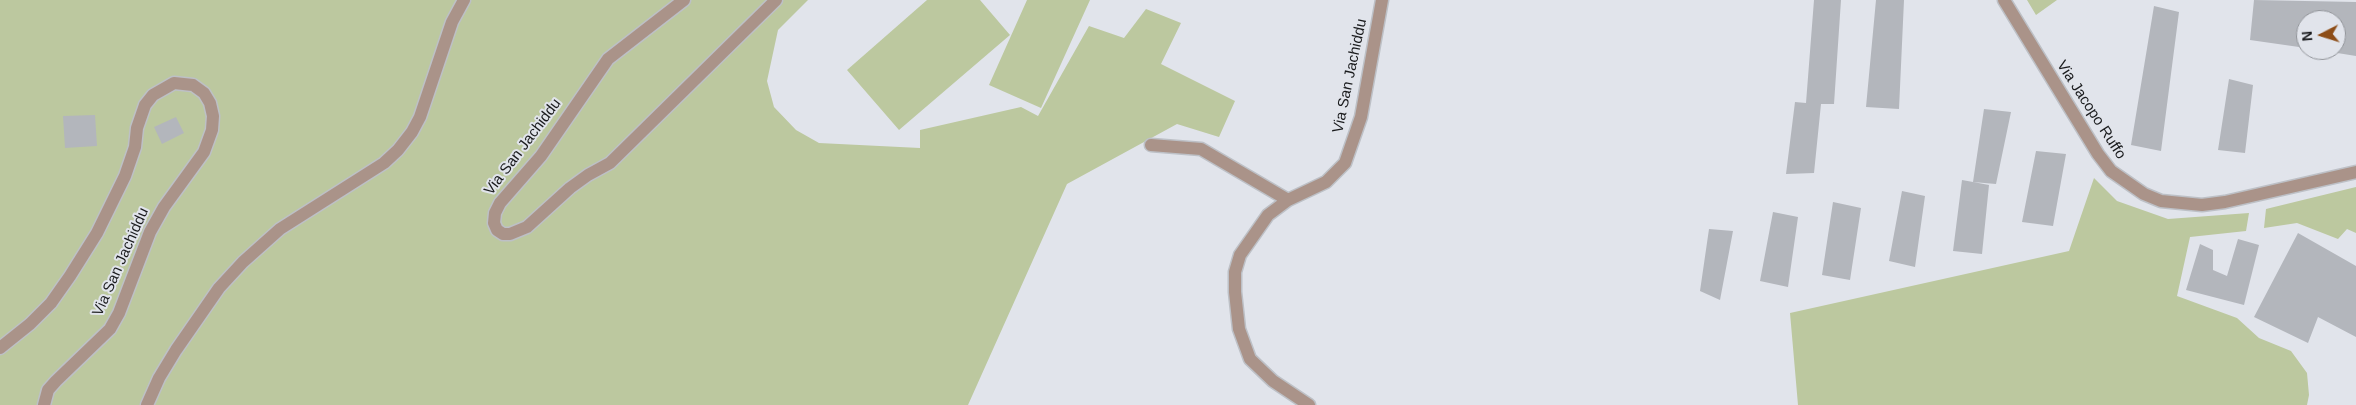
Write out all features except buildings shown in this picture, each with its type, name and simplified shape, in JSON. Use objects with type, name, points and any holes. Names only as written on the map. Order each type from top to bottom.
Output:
[{"type":"street","points":[[147,405],[158,378],[176,350],[219,288],[243,262],[280,229],[384,163],[398,150],[412,132],[420,116],[452,22],[464,0]]},
{"type":"street","name":"Via San Jachiddu","points":[[684,0],[608,58],[541,156],[500,203],[495,213],[494,223],[497,230],[503,234],[510,234],[528,227],[570,188],[610,163],[776,0]]},
{"type":"street","name":"Via San Jachiddu","points":[[1309,405],[1273,380],[1250,359],[1239,329],[1235,272],[1240,255],[1268,215],[1288,200],[1326,182],[1345,163],[1361,117],[1382,0]]},
{"type":"street","name":"Via Jacopo Ruffo","points":[[2004,0],[2098,154],[2111,171],[2144,194],[2161,201],[2202,205],[2225,202],[2356,172]]},
{"type":"street","name":"Via San Jachiddu","points":[[0,348],[30,324],[50,303],[70,276],[97,233],[125,176],[135,147],[137,128],[145,105],[153,94],[174,83],[193,86],[204,93],[210,103],[213,116],[212,130],[204,152],[164,207],[110,329],[48,390],[44,405]]},
{"type":"street","points":[[1152,144],[1201,149],[1288,200]]},
{"type":"green space","points":[[0,0],[808,0],[778,30],[767,81],[774,107],[796,130],[819,143],[920,148],[920,130],[1021,107],[1038,116],[1089,26],[1124,38],[1146,9],[1181,23],[1161,64],[1235,101],[1219,137],[1177,124],[1067,184],[968,405],[0,405]]},
{"type":"green space","points":[[927,0],[980,0],[1010,35],[899,130],[847,70]]},
{"type":"green space","points":[[1027,0],[1090,0],[1041,108],[989,85]]},
{"type":"green space","points":[[2027,0],[2057,0],[2036,15]]},
{"type":"green space","points":[[2094,178],[2117,201],[2168,219],[2249,213],[2246,231],[2190,237],[2177,296],[2237,318],[2259,338],[2291,351],[2307,373],[2309,395],[2307,405],[1798,405],[1790,313],[2069,251]]},
{"type":"green space","points":[[2356,187],[2356,233],[2347,229],[2338,239],[2297,223],[2264,228],[2266,209]]}]
